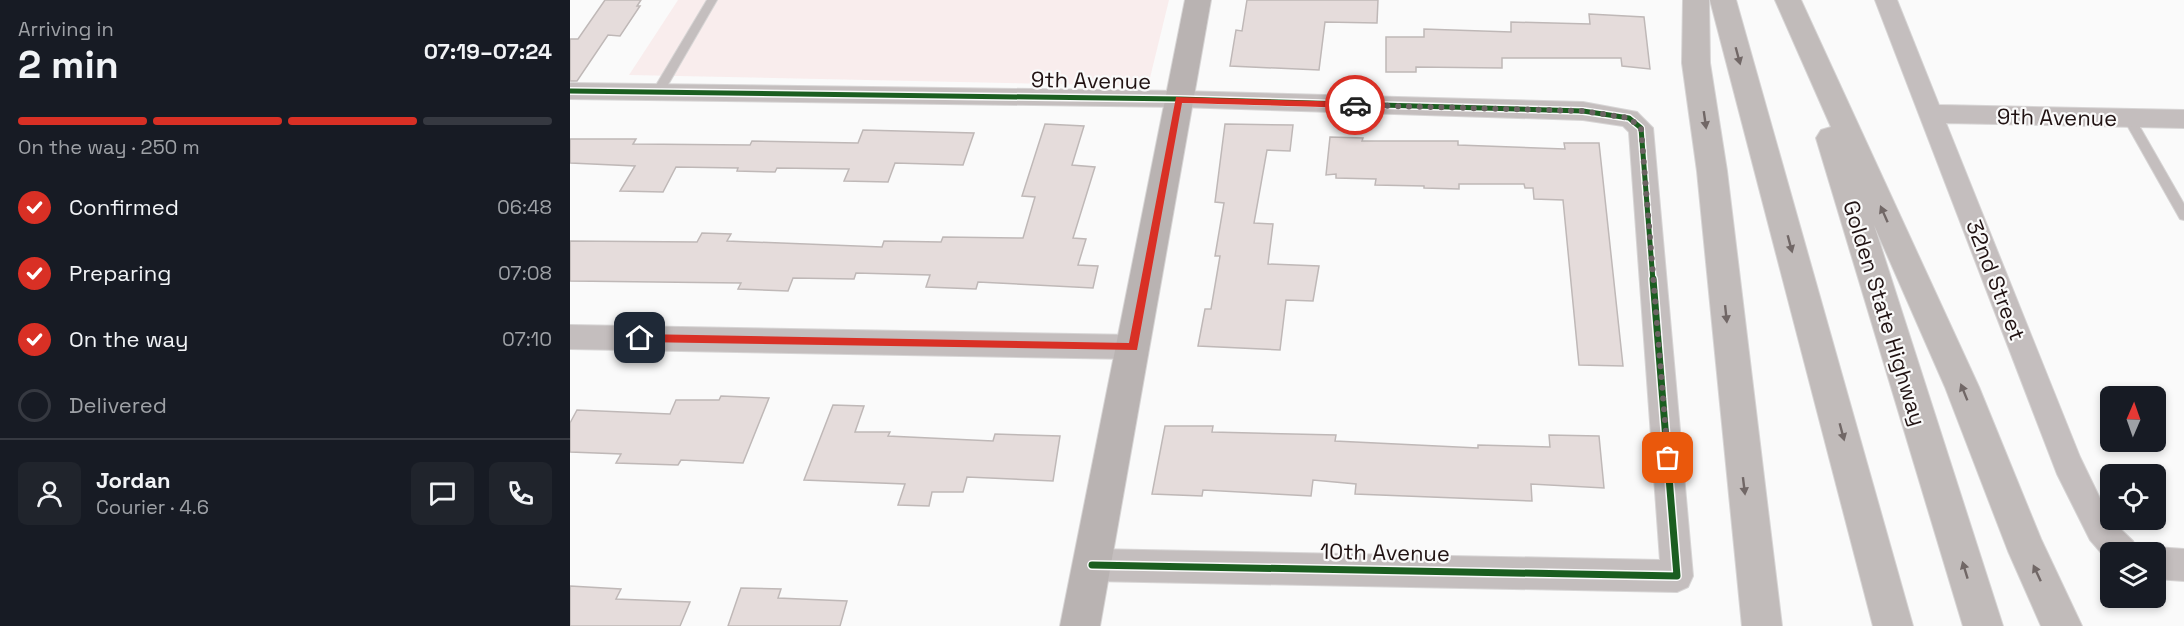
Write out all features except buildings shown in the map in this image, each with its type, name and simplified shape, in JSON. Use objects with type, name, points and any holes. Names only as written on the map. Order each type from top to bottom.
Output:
[{"type":"highway","points":[[1696,0],[1692,23],[1710,156],[1737,428],[1762,626]]},
{"type":"highway","points":[[1723,0],[1893,626]]},
{"type":"highway","points":[[1788,0],[1962,387],[2026,551],[2062,626]]},
{"type":"highway","name":"Golden State Highway","points":[[1788,0],[1983,626]]},
{"type":"main road","points":[[1080,626],[1198,0]]},
{"type":"street","name":"32nd Street","points":[[1886,0],[2068,464],[2100,529],[2112,542]]},
{"type":"street","name":"9th Avenue","points":[[570,91],[1179,99],[1583,111],[1629,118],[1641,128],[1677,576]]},
{"type":"street","name":"9th Avenue","points":[[1930,114],[2184,119]]},
{"type":"street","points":[[570,337],[1133,347]]},
{"type":"street","points":[[2166,564],[2184,565]]},
{"type":"street","name":"10th Avenue","points":[[1092,565],[1677,576]]},
{"type":"lane","points":[[658,92],[712,0]]},
{"type":"lane","points":[[2129,118],[2184,216]]},
{"type":"shaded area","points":[[678,0],[1169,0],[1148,86],[629,75]]},
{"type":"cycle path","points":[[570,91],[1179,99],[1583,111],[1629,118],[1641,128],[1677,576],[1092,565]]},
{"type":"way so far","points":[[1355,105],[1583,111],[1629,118],[1641,128],[1668,458]]},
{"type":"route","points":[[640,338],[1133,347],[1179,99],[1355,105]]}]
